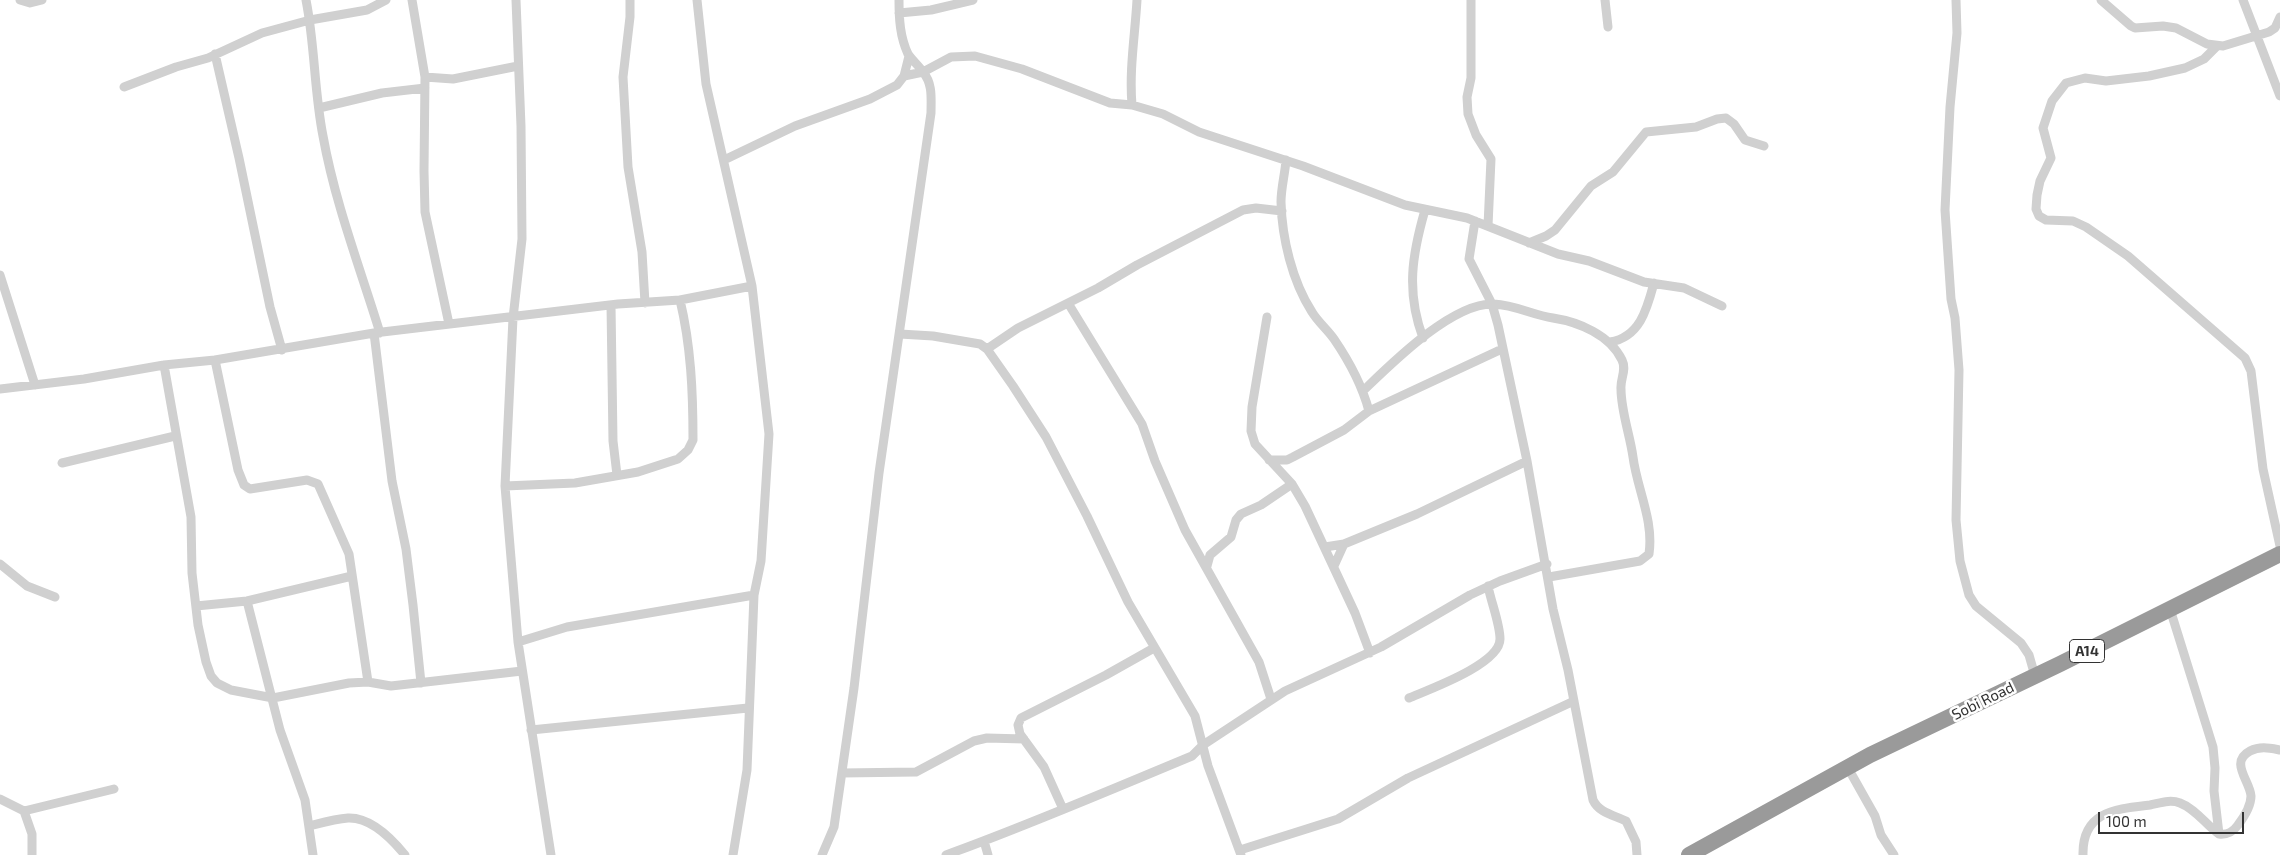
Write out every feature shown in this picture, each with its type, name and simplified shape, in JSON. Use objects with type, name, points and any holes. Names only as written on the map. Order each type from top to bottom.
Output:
[{"type":"highway","name":"Sobi Road","points":[[1689,855],[1870,755],[2035,676],[2280,554]]},
{"type":"street","points":[[20,0],[30,3],[42,0]]},
{"type":"street","points":[[306,0],[323,136],[344,222],[377,333],[392,481],[412,596],[421,683]]},
{"type":"street","points":[[124,88],[215,54],[262,33],[310,20],[368,10],[386,0]]},
{"type":"street","points":[[412,0],[425,77],[425,212],[449,324]]},
{"type":"street","points":[[516,0],[522,239],[513,318],[505,486],[518,642],[551,855]]},
{"type":"street","points":[[630,0],[630,17],[622,77],[628,167],[642,252],[645,303]]},
{"type":"street","points":[[697,0],[706,84],[752,286],[769,434],[761,561],[754,595],[747,770],[733,855]]},
{"type":"street","points":[[822,855],[834,827],[854,688],[879,473],[931,113],[932,90],[928,79],[909,56],[899,26],[899,0]]},
{"type":"street","points":[[899,13],[931,10],[973,0]]},
{"type":"street","points":[[1132,106],[1130,87],[1137,0]]},
{"type":"street","points":[[1471,0],[1471,78],[1466,97],[1468,114],[1476,135],[1491,159],[1488,226]]},
{"type":"street","points":[[1605,0],[1608,27]]},
{"type":"street","points":[[1956,0],[1957,32],[1950,107],[1945,210],[1951,299],[1955,318],[1959,370],[1956,520],[1960,561],[1969,594],[1976,606],[2021,643],[2029,655],[2035,676]]},
{"type":"street","points":[[2101,0],[2131,26],[2136,28],[2163,26],[2176,28],[2216,47]]},
{"type":"street","points":[[2243,0],[2259,37],[2280,96]]},
{"type":"street","points":[[2280,17],[2275,28],[2259,37],[2216,47],[2204,60],[2184,68],[2148,76],[2106,81],[2076,79],[2066,83],[2052,101],[2043,128],[2051,158],[2040,181],[2036,209],[2039,216],[2046,220],[2078,222],[2128,256],[2244,358],[2251,371],[2263,469],[2280,546]]},
{"type":"street","points":[[215,54],[240,158],[270,307],[282,350]]},
{"type":"street","points":[[724,160],[795,126],[870,98],[897,85],[904,76],[909,56]]},
{"type":"street","points":[[904,76],[923,72],[951,57],[975,56],[1022,69],[1110,104],[1132,106],[1163,114],[1199,132],[1286,160],[1405,205],[1475,221],[1558,254],[1588,261],[1644,282],[1684,288],[1722,306]]},
{"type":"street","points":[[425,77],[453,78],[518,66]]},
{"type":"street","points":[[319,108],[374,94],[425,88]]},
{"type":"street","points":[[1529,242],[1546,236],[1555,230],[1591,186],[1613,172],[1646,132],[1696,127],[1717,119],[1726,118],[1734,124],[1745,140],[1764,146]]},
{"type":"street","points":[[1286,160],[1281,200],[1282,211],[1287,246],[1302,294],[1312,313],[1334,340],[1364,390],[1369,411]]},
{"type":"street","points":[[987,349],[1018,328],[1242,210],[1256,208],[1282,211]]},
{"type":"street","points":[[1423,338],[1415,311],[1413,284],[1414,250],[1425,210]]},
{"type":"street","points":[[1475,221],[1469,258],[1492,304],[1527,461],[1547,564],[1553,609],[1574,701],[1593,800],[1602,811],[1626,821],[1636,842],[1637,855]]},
{"type":"street","points":[[0,275],[36,385]]},
{"type":"street","points":[[1610,342],[1620,340],[1642,320],[1654,283]]},
{"type":"street","points":[[0,389],[84,379],[164,365],[215,360],[377,333],[611,305],[680,300],[752,286]]},
{"type":"street","points":[[505,486],[575,483],[617,474],[638,472],[678,459],[688,450],[692,440],[692,368],[687,328],[680,300]]},
{"type":"street","points":[[1068,303],[1142,424],[1155,461],[1185,530],[1207,566],[1259,662],[1272,699]]},
{"type":"street","points":[[1364,390],[1423,338],[1455,315],[1492,304],[1513,306],[1545,317],[1570,322],[1585,327],[1610,342],[1623,362],[1624,372],[1620,388],[1634,465],[1647,512],[1649,554],[1640,561],[1549,578]]},
{"type":"street","points":[[611,305],[613,441],[617,474]]},
{"type":"street","points":[[1267,318],[1252,407],[1251,431],[1255,444],[1288,480],[1325,547],[1370,653]]},
{"type":"street","points":[[900,334],[933,336],[980,344],[987,349],[1046,437],[1087,516],[1128,602],[1195,716],[1220,802],[1240,852],[1338,819],[1408,778],[1574,701]]},
{"type":"street","points":[[1269,460],[1287,460],[1344,430],[1369,411],[1502,349]]},
{"type":"street","points":[[215,360],[238,470],[244,485],[250,489],[260,489],[307,480],[318,484],[350,554],[368,682]]},
{"type":"street","points":[[164,365],[175,436],[191,517],[192,573],[196,606],[206,662],[211,676],[217,683],[231,690],[274,698],[349,683],[368,682],[391,686],[522,671]]},
{"type":"street","points":[[62,463],[175,436]]},
{"type":"street","points":[[1287,460],[1288,480]]},
{"type":"street","points":[[1325,547],[1344,544],[1418,514],[1527,461]]},
{"type":"street","points":[[1207,566],[1210,555],[1231,536],[1236,520],[1241,514],[1261,505],[1288,480]]},
{"type":"street","points":[[1334,566],[1344,544]]},
{"type":"street","points":[[0,564],[27,586],[55,597]]},
{"type":"street","points":[[946,855],[1033,823],[1192,756],[1203,745],[1285,691],[1370,653],[1488,586],[1547,564]]},
{"type":"street","points":[[196,606],[247,601],[352,576]]},
{"type":"street","points":[[1409,698],[1470,670],[1497,650],[1500,640],[1488,586]]},
{"type":"street","points":[[518,642],[567,627],[754,595]]},
{"type":"street","points":[[247,601],[274,698],[280,730],[305,800],[312,855]]},
{"type":"street","points":[[2170,609],[2213,747],[2215,768],[2214,791],[2219,834]]},
{"type":"street","points":[[1063,809],[1044,767],[1024,740],[1018,725],[1021,718],[1106,675],[1154,648]]},
{"type":"street","points":[[531,730],[748,708]]},
{"type":"street","points":[[842,772],[916,772],[974,741],[986,738],[1024,740]]},
{"type":"street","points":[[2083,855],[2086,835],[2093,821],[2105,813],[2170,801],[2179,802],[2199,816],[2219,834],[2225,835],[2232,832],[2250,803],[2251,794],[2240,768],[2240,759],[2245,754],[2263,747],[2280,750]]},
{"type":"street","points":[[1848,768],[1875,816],[1881,835],[1894,855]]},
{"type":"street","points":[[0,799],[24,810],[114,789]]},
{"type":"street","points":[[24,810],[32,834],[32,855]]},
{"type":"street","points":[[309,826],[349,818],[363,822],[390,836],[406,855]]},
{"type":"street","points":[[984,841],[988,855]]}]
